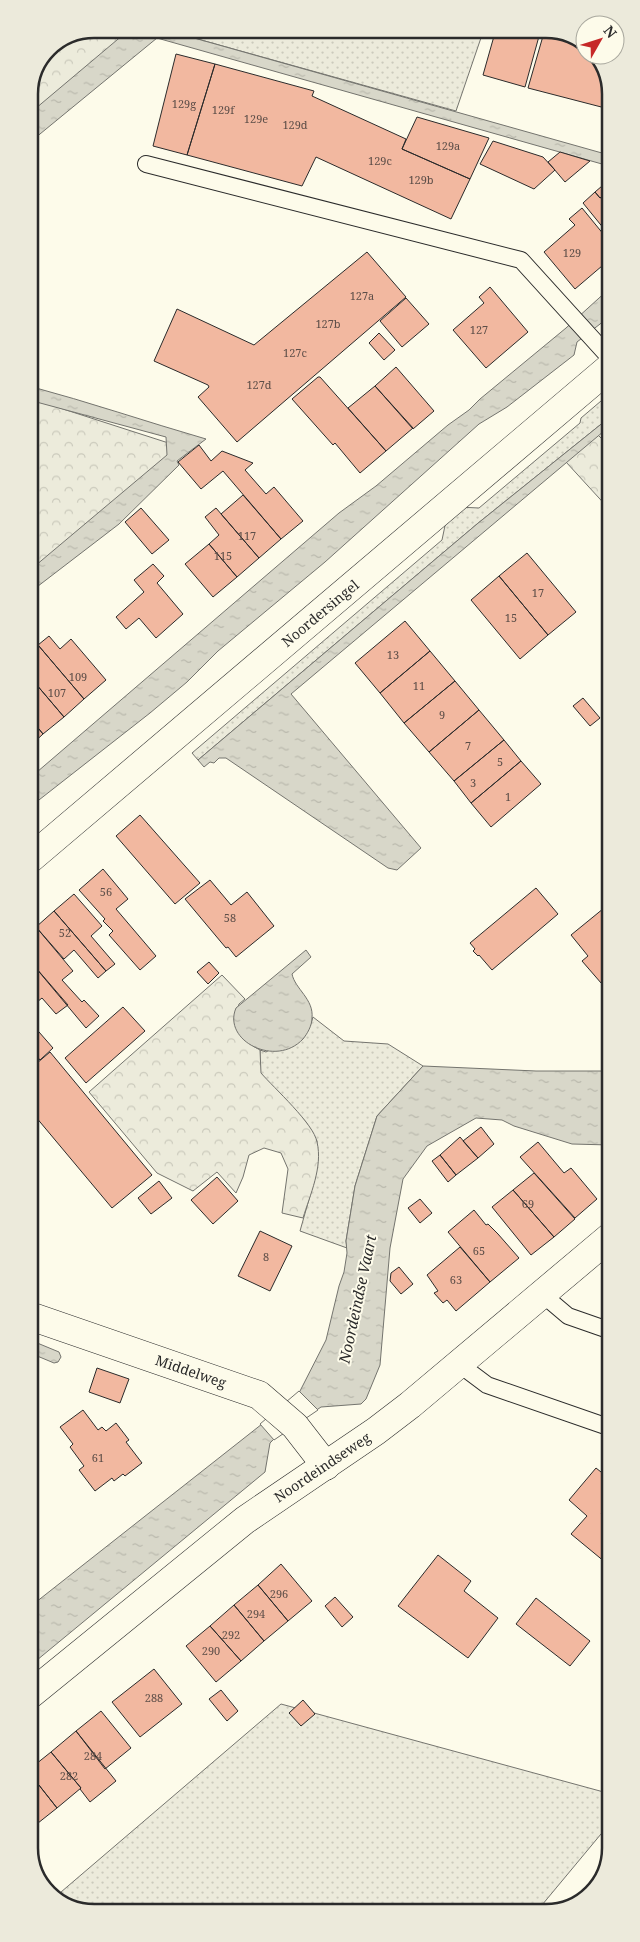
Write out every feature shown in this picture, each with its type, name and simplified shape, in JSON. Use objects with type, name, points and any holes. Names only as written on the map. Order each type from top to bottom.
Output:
[{"type":"street","name":"Noordersingel","points":[[38,852],[602,375]]},
{"type":"street","name":"Noordeindseweg","points":[[38,1688],[245,1520],[326,1466],[410,1405],[602,1243]]},
{"type":"street","name":"Middelweg","points":[[38,1319],[259,1395],[286,1417],[326,1466]]},
{"type":"lane","points":[[146,164],[521,260],[602,349]]},
{"type":"lane","points":[[542,1294],[568,1316],[602,1328]]},
{"type":"lane","points":[[459,1364],[487,1385],[602,1425]]},
{"type":"green space","points":[[131,38],[38,116],[39,83],[42,72],[54,54],[72,42],[83,39]]},
{"type":"green space","points":[[194,38],[481,38],[456,111]]},
{"type":"green space","points":[[38,401],[184,448],[38,569]]},
{"type":"green space","points":[[602,402],[602,423],[477,524],[198,760],[192,753],[442,540],[447,516],[458,507],[479,508],[580,423],[581,418]]},
{"type":"green space","points":[[598,435],[602,439],[602,501],[566,462]]},
{"type":"green space","points":[[222,975],[245,999],[239,1004],[234,1019],[243,1037],[260,1050],[261,1073],[293,1106],[309,1126],[317,1142],[317,1171],[303,1218],[282,1213],[288,1169],[281,1153],[264,1148],[249,1155],[236,1193],[217,1172],[193,1191],[157,1173],[89,1092]]},
{"type":"green space","points":[[313,1017],[344,1041],[388,1044],[423,1066],[377,1116],[355,1186],[346,1241],[347,1248],[300,1231],[315,1178],[317,1141],[306,1122],[260,1073],[260,1050],[266,1052],[310,1026]]},
{"type":"green space","points":[[281,1704],[602,1792],[602,1833],[543,1904],[90,1904],[79,1903],[60,1893]]},
{"type":"water","points":[[119,38],[157,38],[38,136],[38,106]]},
{"type":"water","points":[[157,38],[194,38],[602,153],[602,164]]},
{"type":"water","points":[[602,295],[602,322],[577,342],[574,355],[507,407],[479,424],[325,562],[218,651],[187,682],[38,801],[38,771],[339,513],[376,486],[566,328]]},
{"type":"water","points":[[38,389],[206,439],[177,461],[179,465],[119,524],[38,586],[38,563],[167,455],[166,437],[38,402]]},
{"type":"water","points":[[602,423],[602,433],[291,694],[421,848],[397,870],[388,868],[226,758],[219,758],[214,763],[210,762],[204,767],[198,760],[477,524]]},
{"type":"water","points":[[306,950],[311,957],[292,974],[312,1011],[312,1021],[308,1032],[303,1039],[292,1047],[279,1051],[266,1051],[254,1047],[244,1040],[237,1031],[234,1020],[236,1008]]},
{"type":"water","name":"Noordeindse Vaart","points":[[423,1066],[536,1071],[602,1071],[602,1145],[572,1144],[514,1126],[502,1120],[476,1118],[427,1146],[403,1179],[390,1248],[380,1365],[366,1399],[361,1404],[321,1407],[274,1439],[270,1443],[265,1472],[38,1659],[38,1600],[299,1393],[326,1340],[344,1272],[347,1253],[346,1241],[355,1186],[377,1116]]},
{"type":"water","points":[[38,1343],[59,1352],[61,1357],[58,1362],[54,1363],[38,1356]]},
{"type":"pier","points":[[299,1391],[318,1410],[274,1440],[260,1424]]},
{"type":"building","points":[[493,38],[539,38],[525,87],[483,75]]},
{"type":"building","points":[[542,38],[557,39],[575,46],[575,65],[594,65],[601,79],[602,107],[528,88]]},
{"type":"building","points":[[176,54],[215,64],[187,155],[153,146]]},
{"type":"building","points":[[215,64],[314,91],[312,96],[406,139],[402,149],[470,179],[451,219],[316,157],[302,186],[187,155]]},
{"type":"building","points":[[417,117],[489,138],[470,179],[402,149]]},
{"type":"building","points":[[493,141],[543,157],[555,170],[534,189],[480,164]]},
{"type":"building","points":[[560,152],[590,161],[565,182],[548,162]]},
{"type":"building","points":[[602,186],[602,197],[600,198],[595,192]]},
{"type":"building","points":[[595,192],[600,198],[602,197],[602,226],[583,203]]},
{"type":"building","points":[[582,208],[602,232],[602,266],[575,289],[544,252],[575,225],[569,219]]},
{"type":"building","points":[[367,252],[406,297],[237,442],[198,397],[209,387],[208,385],[154,361],[177,309],[254,345]]},
{"type":"building","points":[[490,287],[528,332],[486,368],[453,330],[484,303],[479,297]]},
{"type":"building","points":[[406,298],[429,324],[402,347],[380,321]]},
{"type":"building","points":[[379,333],[395,350],[384,360],[369,343]]},
{"type":"building","points":[[396,367],[434,411],[413,429],[375,386]]},
{"type":"building","points":[[318,377],[386,451],[360,473],[335,443],[333,445],[292,399]]},
{"type":"building","points":[[375,386],[413,428],[386,451],[348,408]]},
{"type":"building","points":[[199,445],[211,461],[222,451],[253,463],[245,470],[266,494],[274,487],[303,521],[281,539],[223,471],[201,489],[178,462]]},
{"type":"building","points":[[243,495],[281,539],[259,558],[221,514]]},
{"type":"building","points":[[141,508],[169,540],[152,554],[125,522]]},
{"type":"building","points":[[216,508],[259,558],[237,577],[209,544],[219,535],[205,517]]},
{"type":"building","points":[[209,544],[237,577],[213,597],[185,564]]},
{"type":"building","points":[[527,553],[576,612],[548,635],[499,576]]},
{"type":"building","points":[[153,564],[164,576],[157,583],[183,614],[156,638],[139,618],[126,629],[116,617],[144,592],[134,580]]},
{"type":"building","points":[[499,576],[548,635],[520,659],[471,600]]},
{"type":"building","points":[[405,621],[430,651],[380,693],[355,663]]},
{"type":"building","points":[[49,636],[60,649],[71,639],[106,680],[84,699],[38,645]]},
{"type":"building","points":[[38,645],[84,699],[64,717],[38,686]]},
{"type":"building","points":[[430,651],[455,681],[404,723],[380,693]]},
{"type":"building","points":[[455,681],[479,710],[429,752],[404,723]]},
{"type":"building","points":[[38,686],[64,717],[43,734],[38,728]]},
{"type":"building","points":[[583,698],[600,718],[590,726],[573,706]]},
{"type":"building","points":[[479,710],[504,740],[454,781],[429,752]]},
{"type":"building","points":[[38,728],[43,734],[38,739]]},
{"type":"building","points":[[504,740],[521,761],[471,803],[454,781]]},
{"type":"building","points":[[521,761],[541,784],[491,827],[471,803]]},
{"type":"building","points":[[140,815],[200,883],[175,904],[116,836]]},
{"type":"building","points":[[103,869],[128,899],[116,909],[156,956],[140,970],[109,935],[113,931],[103,921],[105,919],[79,890]]},
{"type":"building","points":[[210,880],[231,905],[247,892],[274,926],[236,957],[228,947],[226,948],[185,899]]},
{"type":"building","points":[[536,888],[558,914],[492,970],[473,951],[475,949],[470,943]]},
{"type":"building","points":[[74,894],[102,926],[91,936],[115,964],[106,971],[54,911]]},
{"type":"building","points":[[602,910],[602,984],[582,961],[588,956],[571,935]]},
{"type":"building","points":[[54,911],[106,971],[98,978],[74,950],[64,959],[38,929],[38,925]]},
{"type":"building","points":[[38,929],[73,971],[62,980],[82,1002],[84,1000],[99,1016],[86,1028],[38,971]]},
{"type":"building","points":[[209,962],[219,973],[208,984],[197,972]]},
{"type":"building","points":[[38,970],[68,1005],[56,1014],[42,998],[38,1001]]},
{"type":"building","points":[[123,1007],[145,1031],[86,1083],[65,1058]]},
{"type":"building","points":[[38,1031],[53,1048],[40,1060],[38,1058]]},
{"type":"building","points":[[50,1052],[152,1175],[112,1208],[38,1120],[38,1062]]},
{"type":"building","points":[[481,1127],[494,1144],[478,1158],[463,1141]]},
{"type":"building","points":[[460,1137],[478,1158],[456,1175],[440,1155]]},
{"type":"building","points":[[538,1142],[564,1173],[571,1168],[597,1199],[575,1218],[520,1157]]},
{"type":"building","points":[[440,1155],[456,1175],[448,1182],[432,1161]]},
{"type":"building","points":[[534,1173],[575,1219],[554,1237],[513,1190]]},
{"type":"building","points":[[217,1177],[238,1201],[213,1224],[191,1200]]},
{"type":"building","points":[[159,1181],[172,1198],[151,1214],[138,1198]]},
{"type":"building","points":[[513,1190],[554,1237],[531,1255],[492,1207]]},
{"type":"building","points":[[420,1199],[432,1213],[420,1223],[408,1208]]},
{"type":"building","points":[[474,1210],[486,1225],[488,1224],[498,1234],[519,1258],[490,1282],[448,1232]]},
{"type":"building","points":[[260,1231],[292,1246],[270,1291],[238,1276]]},
{"type":"building","points":[[460,1247],[490,1282],[456,1311],[447,1300],[443,1303],[434,1293],[438,1291],[427,1275]]},
{"type":"building","points":[[399,1267],[413,1284],[401,1294],[390,1281],[391,1273]]},
{"type":"building","points":[[97,1368],[129,1379],[120,1403],[89,1392]]},
{"type":"building","points":[[83,1410],[98,1430],[102,1427],[106,1431],[116,1423],[129,1440],[126,1442],[142,1463],[125,1476],[123,1474],[114,1481],[112,1478],[95,1491],[79,1470],[84,1466],[70,1447],[73,1444],[60,1427]]},
{"type":"building","points":[[596,1468],[602,1473],[602,1560],[571,1534],[587,1516],[569,1500]]},
{"type":"building","points":[[438,1555],[471,1581],[464,1591],[498,1618],[468,1658],[398,1606]]},
{"type":"building","points":[[281,1564],[312,1601],[288,1621],[258,1585]]},
{"type":"building","points":[[258,1585],[288,1621],[264,1641],[234,1605]]},
{"type":"building","points":[[335,1597],[353,1617],[342,1627],[325,1606]]},
{"type":"building","points":[[536,1598],[590,1641],[570,1666],[516,1624]]},
{"type":"building","points":[[234,1605],[264,1641],[241,1661],[210,1626]]},
{"type":"building","points":[[210,1626],[241,1661],[216,1682],[186,1646]]},
{"type":"building","points":[[154,1669],[182,1704],[140,1737],[112,1702]]},
{"type":"building","points":[[221,1690],[238,1711],[227,1721],[209,1699]]},
{"type":"building","points":[[303,1700],[315,1714],[301,1726],[289,1713]]},
{"type":"building","points":[[101,1711],[131,1748],[105,1769],[76,1731]]},
{"type":"building","points":[[76,1731],[116,1781],[90,1802],[81,1788],[51,1752]]},
{"type":"building","points":[[51,1752],[81,1788],[57,1808],[38,1784],[38,1762]]},
{"type":"building","points":[[38,1784],[57,1808],[38,1823]]}]
